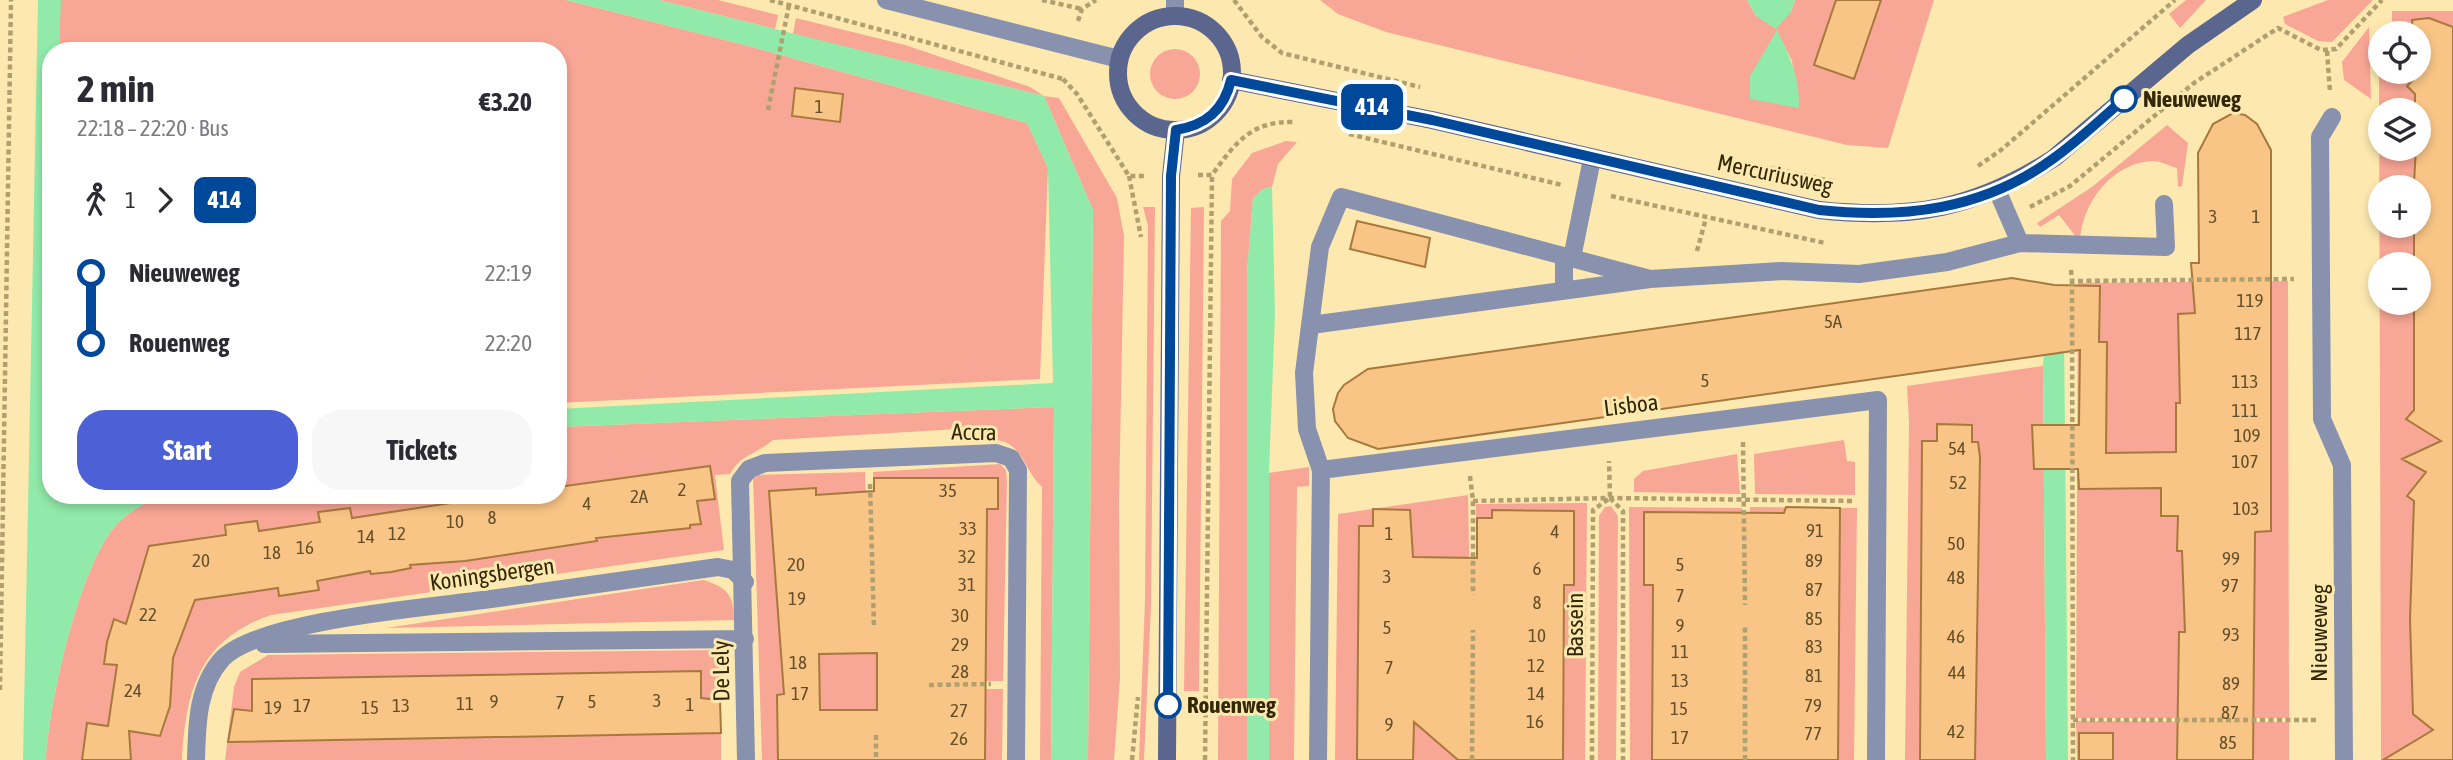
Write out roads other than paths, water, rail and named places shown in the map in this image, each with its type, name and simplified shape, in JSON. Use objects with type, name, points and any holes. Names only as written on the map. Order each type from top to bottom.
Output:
[{"type":"main road","name":"Mercuriusweg","points":[[1231,80],[1432,120],[1819,210],[1874,216],[1923,212],[1997,190],[2054,158],[2188,45],[2253,0]]},
{"type":"main road","points":[[1175,8],[1217,34],[1229,55],[1231,80],[1222,105],[1213,115],[1202,123],[1176,130],[1159,128],[1143,121],[1130,110],[1118,79],[1119,59],[1137,30],[1175,8]]},
{"type":"main road","points":[[1167,760],[1171,176],[1176,130]]},
{"type":"street","points":[[886,0],[1119,59]]},
{"type":"street","name":"Nieuweweg","points":[[2332,117],[2320,137],[2322,419],[2343,465],[2344,760]]},
{"type":"street","points":[[1564,291],[1568,257],[1592,159]]},
{"type":"street","points":[[1997,190],[2020,243]]},
{"type":"street","points":[[1318,760],[1321,470],[1307,429],[1304,373],[1320,247],[1341,197],[1650,279]]},
{"type":"street","points":[[1311,325],[1650,279],[1782,271],[1859,274],[1947,262],[2020,243],[2166,247],[2164,204]]},
{"type":"street","name":"Lisboa","points":[[1321,470],[1878,400],[1876,760]]},
{"type":"street","name":"Accra","points":[[745,582],[740,481],[749,469],[765,463],[996,453],[1011,458],[1018,470],[1016,760]]},
{"type":"street","name":"Koningsbergen","points":[[196,760],[197,714],[207,684],[223,659],[243,645],[314,625],[718,567],[733,570],[745,582]]},
{"type":"street","name":"De Lely","points":[[745,582],[746,760]]},
{"type":"street","points":[[243,645],[745,639]]},
{"type":"place","name":"Nieuweweg","points":[[2124,99]]},
{"type":"place","name":"Rouenweg","points":[[1168,705]]}]
